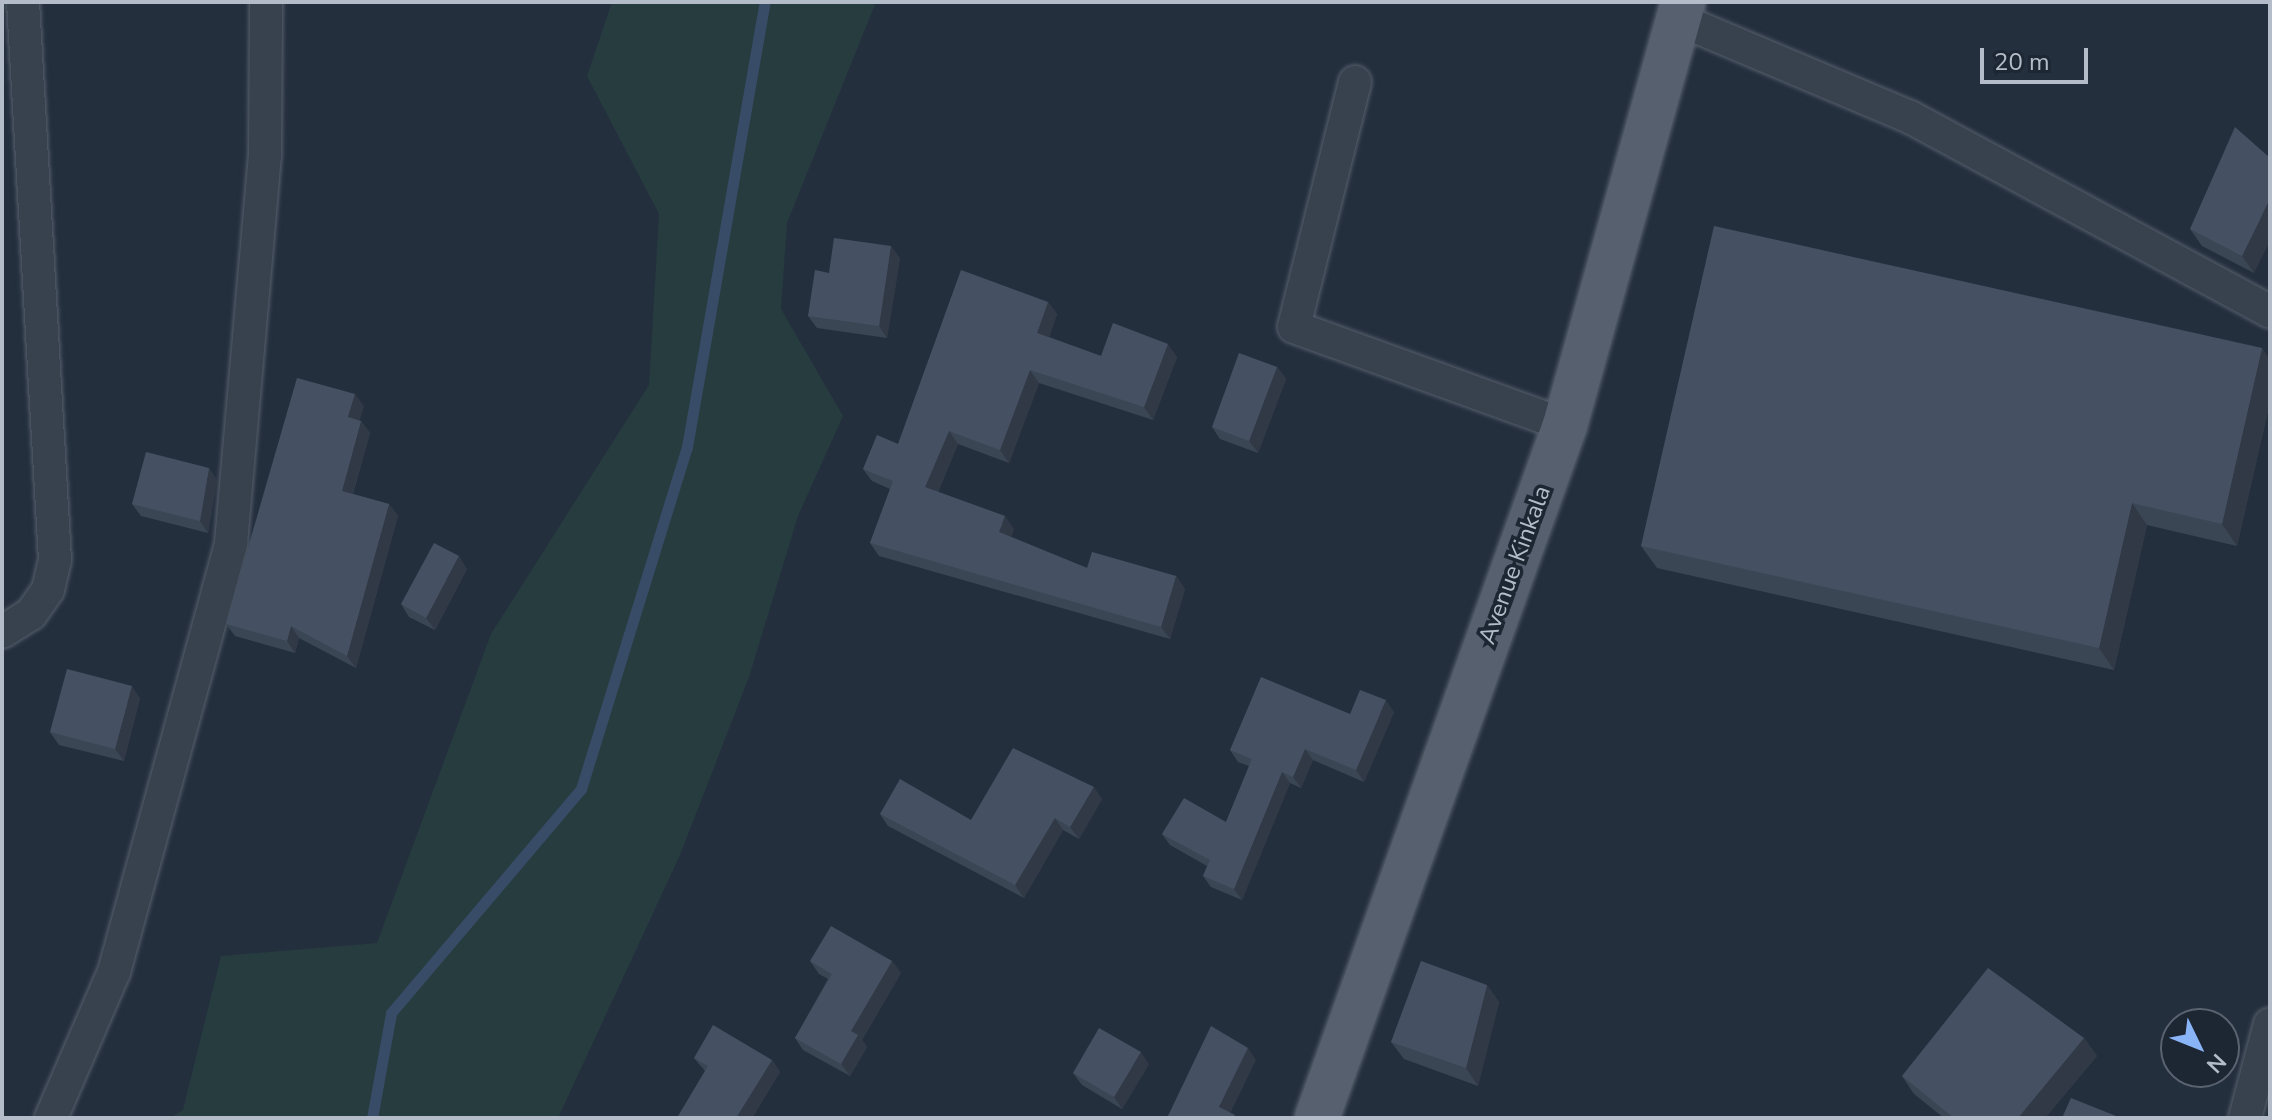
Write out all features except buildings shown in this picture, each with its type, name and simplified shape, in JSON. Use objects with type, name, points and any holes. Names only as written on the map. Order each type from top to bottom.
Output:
[{"type":"main road","name":"Avenue Kinkala","points":[[1317,1118],[1565,425],[1682,11]]},
{"type":"street","points":[[2,632],[31,614],[48,590],[55,560],[23,2]]},
{"type":"street","points":[[51,1118],[114,972],[231,543],[265,156],[266,2]]},
{"type":"street","points":[[1682,11],[1910,117],[2270,312]]},
{"type":"street","points":[[1355,82],[1294,327],[1565,425]]},
{"type":"street","points":[[2245,1118],[2270,1024]]},
{"type":"green space","points":[[612,2],[876,2],[787,223],[781,309],[843,416],[798,516],[749,677],[680,855],[558,1118],[170,1118],[183,1110],[221,956],[377,943],[491,634],[649,385],[659,214],[587,76]]},
{"type":"waterway","points":[[372,1118],[391,1013],[581,789],[687,447],[765,2]]}]
